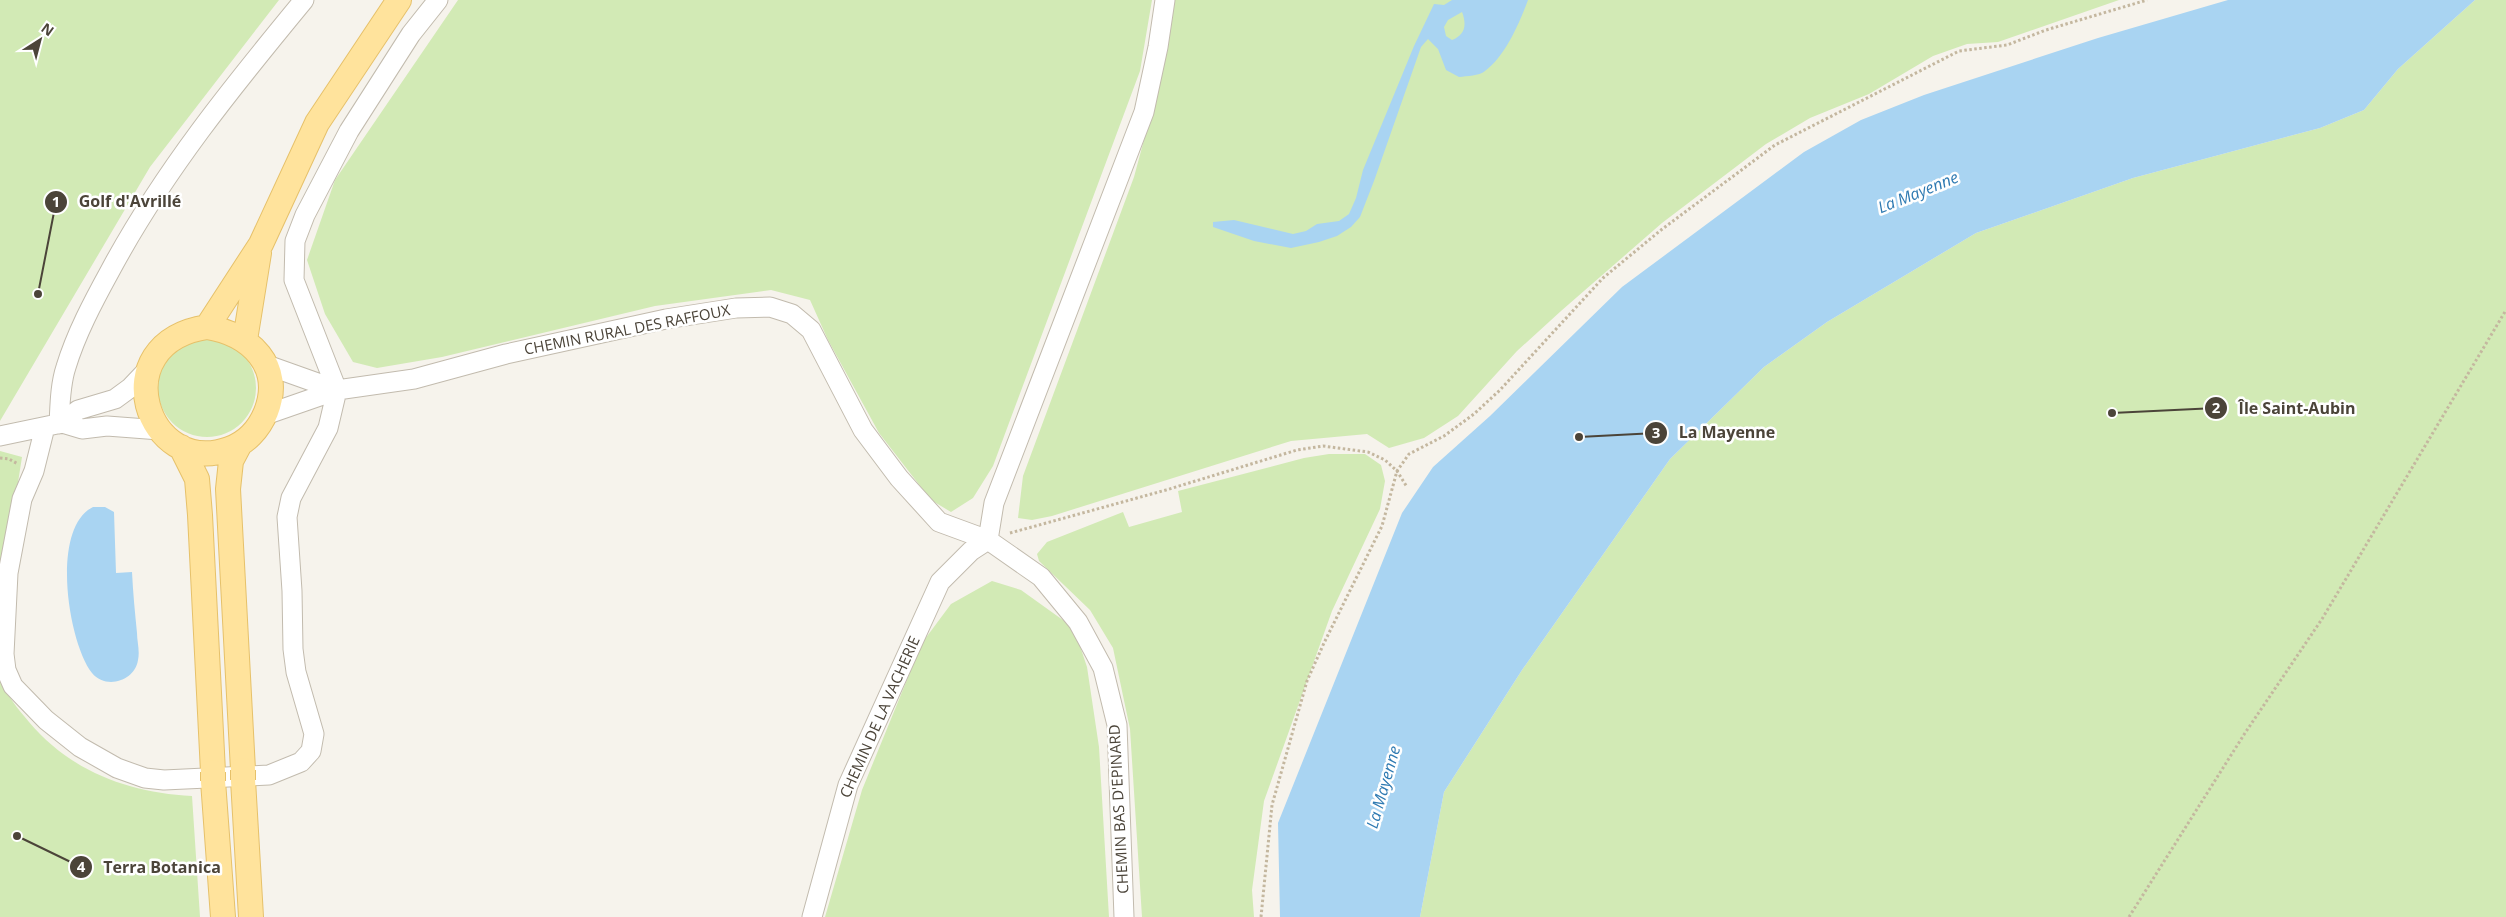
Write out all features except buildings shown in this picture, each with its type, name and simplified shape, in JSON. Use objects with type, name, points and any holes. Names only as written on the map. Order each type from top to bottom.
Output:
[{"type":"main road","points":[[207,327],[261,244],[317,123],[399,0]]},
{"type":"main road","points":[[245,340],[261,244]]},
{"type":"main road","points":[[207,327],[227,330],[245,340],[258,353],[264,364],[270,388],[265,414],[253,434],[240,444],[223,451],[192,451],[181,446],[160,430],[147,406],[145,387],[148,368],[158,352],[171,339],[188,330],[207,327]]},
{"type":"main road","points":[[240,444],[231,462],[228,489],[251,917]]},
{"type":"main road","points":[[181,446],[197,479],[200,506],[213,777],[223,917]]},
{"type":"street","points":[[304,0],[187,146],[134,227],[97,294],[70,354],[65,369],[55,425],[22,499],[8,573],[4,635],[6,670],[13,686],[24,700],[46,720],[98,759],[145,778],[164,780],[269,775],[301,762],[311,750],[314,734],[296,672],[293,649],[292,591],[287,517],[291,498],[328,428],[337,390],[294,280],[296,241],[304,215],[349,131],[411,34],[438,0]]},
{"type":"street","points":[[988,540],[994,503],[1144,112],[1158,47],[1165,0]]},
{"type":"street","name":"CHEMIN RURAL DES RAFFOUX","points":[[265,414],[337,390],[414,379],[506,354],[666,319],[736,308],[770,307],[792,314],[811,330],[863,430],[899,478],[939,522],[988,540]]},
{"type":"street","name":"CHEMIN RURAL DES RAFFOUX","points":[[264,364],[337,390]]},
{"type":"street","points":[[55,425],[78,410],[115,399],[130,388],[148,368]]},
{"type":"street","points":[[0,436],[55,425],[82,429],[107,426],[160,430]]},
{"type":"street","name":"CHEMIN DE LA VACHERIE","points":[[812,917],[848,785],[940,582],[971,551],[988,540]]},
{"type":"street","name":"CHEMIN BAS D'EPINARD","points":[[988,540],[1041,578],[1078,622],[1103,668],[1116,725],[1124,917]]},
{"type":"path","points":[[1261,917],[1272,805],[1307,682],[1324,643],[1382,526],[1397,472],[1409,454],[1444,436],[1474,414],[1500,390],[1559,323],[1603,278],[1661,230],[1775,145],[1958,51],[2001,47],[2046,30],[2147,0]]},
{"type":"path","points":[[2129,917],[2245,733],[2322,619],[2506,310]]},
{"type":"path","points":[[988,540],[1297,450],[1323,446],[1368,452],[1386,460],[1407,487]]},
{"type":"green space","points":[[0,0],[279,0],[150,167],[0,421]]},
{"type":"green space","points":[[458,0],[1152,0],[1140,71],[993,466],[973,498],[951,512],[931,500],[879,433],[828,340],[810,300],[771,290],[655,306],[442,357],[377,368],[353,362],[325,314],[307,260],[335,180]]},
{"type":"green space","points":[[1173,0],[2119,0],[1998,42],[1967,44],[1933,56],[1869,94],[1810,118],[1766,144],[1662,223],[1517,351],[1458,416],[1424,438],[1389,448],[1367,434],[1291,441],[1052,516],[1032,520],[1018,518],[1023,476],[1134,177],[1162,73]]},
{"type":"green space","points":[[2475,0],[2506,0],[2506,917],[1420,917],[1444,792],[1522,670],[1670,459],[1764,367],[1827,322],[1976,233],[2133,178],[2320,128],[2364,110],[2398,69]]},
{"type":"green space","points":[[207,339],[226,342],[242,353],[253,369],[256,388],[253,407],[242,423],[226,434],[207,437],[188,434],[172,423],[161,407],[158,388],[161,369],[172,353],[188,342]]},
{"type":"green space","points":[[0,451],[22,457],[0,597]]},
{"type":"green space","points":[[1329,454],[1365,454],[1381,465],[1385,481],[1380,509],[1332,611],[1264,801],[1252,890],[1254,917],[1142,917],[1130,729],[1113,648],[1090,610],[1039,561],[1037,554],[1047,542],[1123,512],[1129,527],[1182,512],[1178,491],[1304,458]]},
{"type":"green space","points":[[992,581],[1021,590],[1074,628],[1087,667],[1099,747],[1109,917],[825,917],[862,790],[922,643],[951,604]]},
{"type":"green space","points":[[0,664],[6,687],[14,703],[45,739],[63,754],[102,776],[124,784],[146,790],[192,796],[200,917],[0,917]]},
{"type":"water","points":[[1452,0],[1528,0],[1505,48],[1492,65],[1482,73],[1459,77],[1446,70],[1438,49],[1428,39],[1421,47],[1360,217],[1351,227],[1337,236],[1291,248],[1254,241],[1213,227],[1213,222],[1234,220],[1293,234],[1306,231],[1317,224],[1339,221],[1349,214],[1356,198],[1363,170],[1414,46],[1434,4],[1444,5]],"holes":[[[1462,12],[1464,29],[1460,35],[1452,40],[1446,36],[1444,27],[1448,20]]]},
{"type":"water","name":"La Mayenne","points":[[2228,0],[2475,0],[2398,69],[2364,110],[2320,128],[2133,178],[1976,233],[1827,322],[1764,367],[1670,459],[1522,670],[1444,792],[1420,917],[1280,917],[1278,823],[1402,513],[1433,467],[1490,416],[1622,287],[1804,152],[1861,120],[1924,95],[2098,38]]},
{"type":"water","points":[[93,507],[105,507],[114,512],[116,573],[132,572],[139,650],[138,660],[132,673],[126,678],[112,682],[98,678],[92,673],[83,658],[70,612],[67,586],[67,561],[71,537],[80,519]]},
{"type":"place","name":"Golf d'Avrillé","points":[[38,294]]},
{"type":"place","name":"Île Saint-Aubin","points":[[2112,413]]},
{"type":"place","name":"La Mayenne","points":[[1579,437]]},
{"type":"place","name":"Terra Botanica","points":[[17,836]]}]
